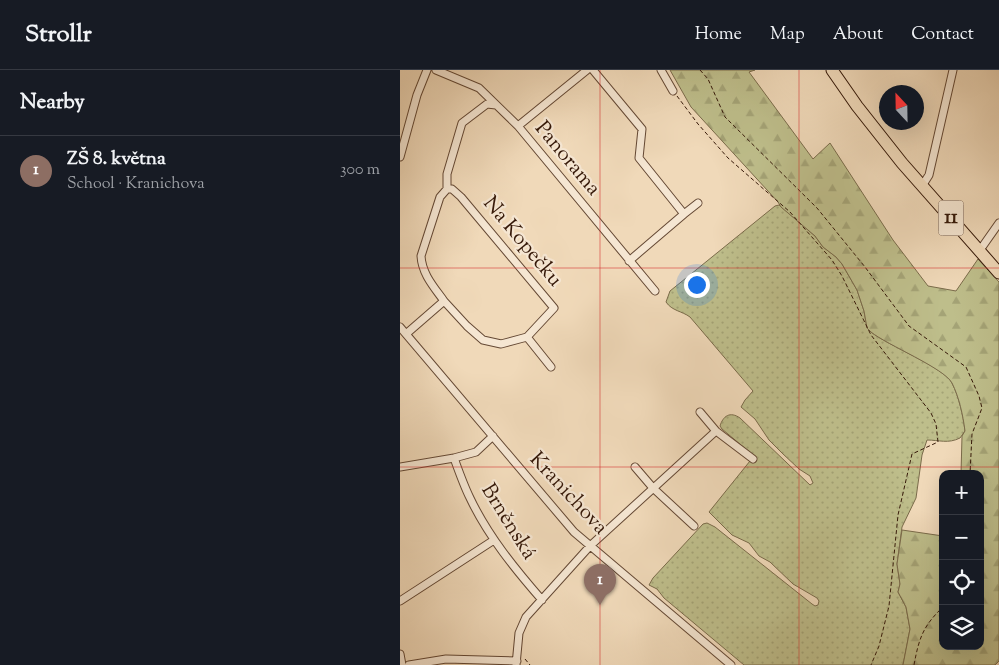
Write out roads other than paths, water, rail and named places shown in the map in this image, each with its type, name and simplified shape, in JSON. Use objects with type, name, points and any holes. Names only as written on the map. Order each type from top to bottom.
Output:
[{"type":"main road","name":"11","points":[[838,73],[881,137],[999,273]]},
{"type":"street","points":[[400,157],[427,70]]},
{"type":"street","name":"Panorama","points":[[436,70],[479,88],[518,126],[655,291]]},
{"type":"street","points":[[518,126],[587,70]]},
{"type":"street","points":[[593,70],[642,129],[639,158],[684,214]]},
{"type":"street","points":[[661,70],[673,91]]},
{"type":"street","points":[[922,186],[928,175],[954,70]]},
{"type":"street","points":[[496,105],[487,104],[462,123],[447,174],[447,190],[440,197],[421,256],[422,263],[427,278],[444,301],[483,340],[501,344],[526,337],[551,367]]},
{"type":"street","name":"Na Kopečku","points":[[447,190],[452,190],[461,197],[554,308],[526,337]]},
{"type":"street","points":[[629,260],[698,203]]},
{"type":"street","points":[[980,250],[999,222]]},
{"type":"street","points":[[406,334],[444,301]]},
{"type":"street","name":"Kranichova","points":[[400,327],[574,532],[731,665]]},
{"type":"street","points":[[700,412],[716,431],[753,459]]},
{"type":"street","points":[[409,665],[446,659],[516,663],[519,633],[526,617],[590,546],[716,431]]},
{"type":"street","points":[[400,467],[454,458],[476,452],[493,436]]},
{"type":"street","name":"Brněnská","points":[[454,458],[470,499],[494,540],[542,600]]},
{"type":"street","points":[[635,467],[653,488],[694,526]]},
{"type":"street","points":[[400,601],[494,540]]},
{"type":"street","points":[[400,654],[402,665]]},
{"type":"place","name":"ZŠ 8. května","points":[[600,605]]}]
